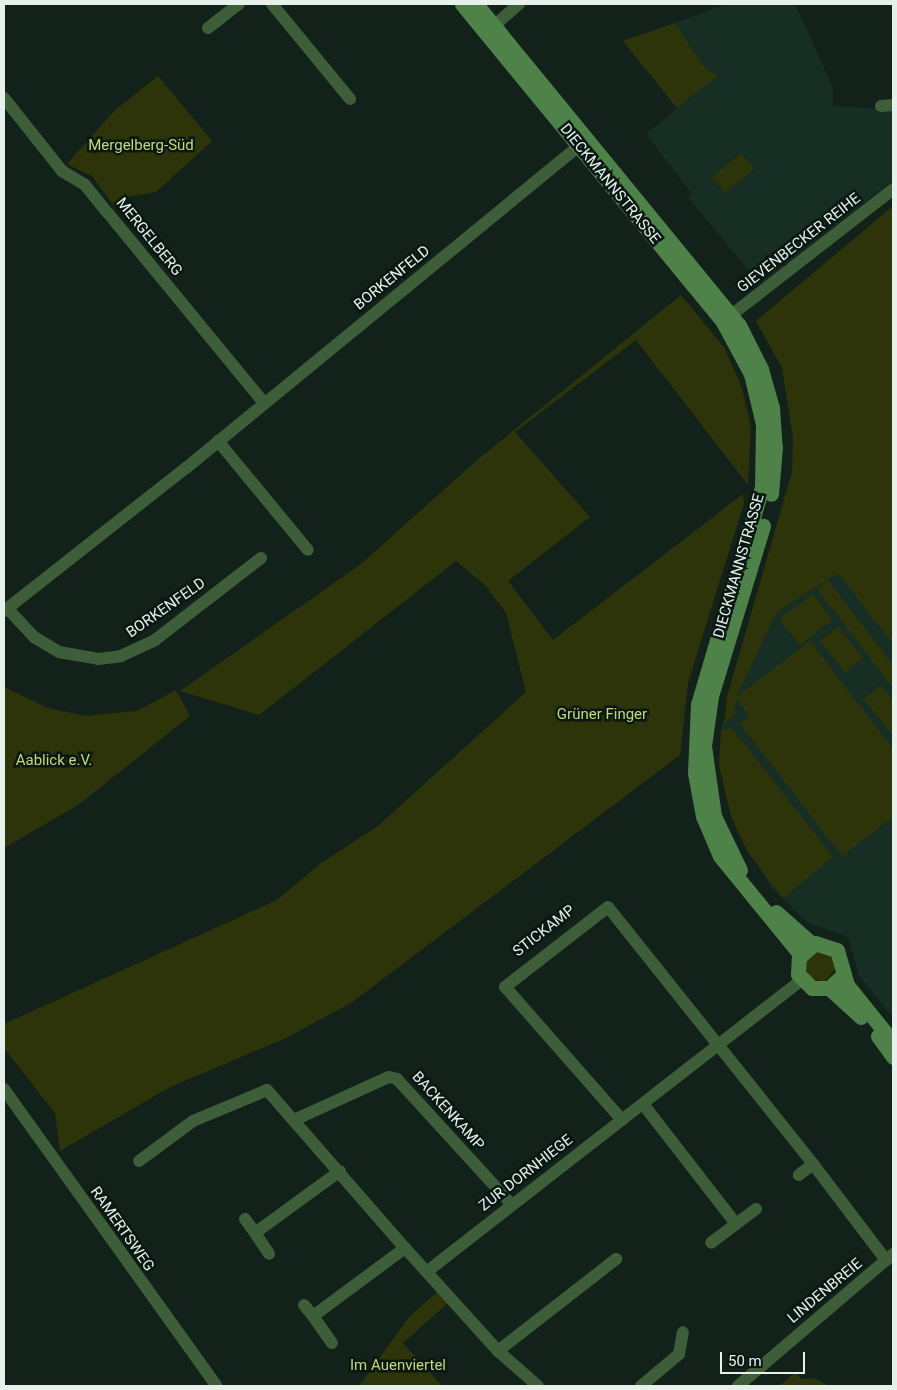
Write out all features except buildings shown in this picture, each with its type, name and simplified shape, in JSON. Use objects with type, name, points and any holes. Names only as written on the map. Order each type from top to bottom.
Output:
[{"type":"street","points":[[208,28],[240,4]]},
{"type":"street","points":[[272,4],[350,99]]},
{"type":"street","name":"DIECKMANNSTRASSE","points":[[462,4],[490,29],[728,319],[756,390],[764,462],[755,515],[698,704],[694,742],[696,784],[720,856],[806,949]]},
{"type":"street","name":"DIECKMANNSTRASSE","points":[[476,4],[490,29]]},
{"type":"street","points":[[490,29],[520,4]]},
{"type":"street","name":"MERGELBERG","points":[[4,98],[62,171],[85,185],[264,403]]},
{"type":"street","name":"BORKENFELD","points":[[261,558],[155,640],[121,656],[98,659],[59,652],[34,637],[5,610],[218,442],[583,142]]},
{"type":"street","name":"GIEVENBECKER REIHE","points":[[728,319],[893,189]]},
{"type":"street","points":[[218,442],[308,550]]},
{"type":"street","name":"STICKAMP","points":[[622,1120],[506,992],[507,981],[602,908],[613,909],[719,1044]]},
{"type":"street","points":[[829,988],[842,976],[844,962],[837,950],[823,943],[806,949],[797,967],[802,980],[812,988],[829,988],[851,1006],[893,1057]]},
{"type":"street","points":[[842,976],[893,1042]]},
{"type":"street","name":"ZUR DORNHIEGE","points":[[429,1270],[511,1204],[802,980]]},
{"type":"street","points":[[719,1044],[813,1164],[799,1174]]},
{"type":"street","name":"BACKENKAMP","points":[[294,1120],[389,1078],[397,1079],[511,1204]]},
{"type":"street","name":"RAMERTSWEG","points":[[4,1089],[217,1386]]},
{"type":"street","points":[[140,1161],[193,1121],[267,1090],[340,1171],[405,1248],[429,1270],[498,1351],[538,1386]]},
{"type":"street","points":[[643,1104],[736,1224]]},
{"type":"street","name":"LINDENBREIE","points":[[738,1386],[890,1257],[813,1164]]},
{"type":"street","points":[[255,1233],[340,1171]]},
{"type":"street","points":[[711,1243],[756,1209]]},
{"type":"street","points":[[245,1219],[270,1254]]},
{"type":"street","points":[[313,1316],[405,1248]]},
{"type":"street","points":[[498,1351],[616,1258]]},
{"type":"street","points":[[304,1305],[332,1343]]},
{"type":"street","points":[[641,1386],[679,1354],[683,1332]]},
{"type":"shaded area","points":[[726,4],[795,4],[833,88],[833,106],[893,110],[893,180],[760,284],[688,197],[692,194],[646,134],[717,76],[703,66],[675,23]]},
{"type":"shaded area","points":[[838,572],[893,643],[893,1018],[859,975],[848,937],[808,923],[770,886],[731,816],[719,765],[721,726],[777,612]]},
{"type":"green space","points":[[675,23],[703,66],[718,76],[677,108],[623,41]]},
{"type":"green space","name":"Mergelberg-Süd","points":[[158,76],[212,141],[156,192],[126,197],[114,206],[92,176],[67,164],[115,110]]},
{"type":"green space","points":[[741,153],[754,169],[725,193],[712,177]]},
{"type":"green space","points":[[893,206],[893,644],[838,573],[777,612],[736,697],[810,641],[893,749],[893,817],[842,856],[740,724],[750,716],[736,699],[735,714],[724,725],[727,697],[792,472],[793,438],[782,368],[756,321]]},
{"type":"green space","name":"Grüner Finger","points":[[681,295],[724,347],[742,388],[751,427],[748,485],[636,340],[515,432],[590,517],[508,581],[553,640],[743,494],[744,503],[688,683],[680,755],[351,1003],[286,1038],[170,1087],[60,1151],[55,1113],[4,1048],[4,1024],[277,900],[320,864],[379,825],[526,692],[506,613],[485,585],[456,561],[259,715],[180,691],[361,564],[476,461]]},
{"type":"green space","points":[[828,580],[893,665],[893,688],[817,589]]},
{"type":"green space","points":[[813,594],[832,620],[800,645],[779,619]]},
{"type":"green space","points":[[838,627],[863,658],[845,673],[820,641]]},
{"type":"green space","points":[[881,685],[893,701],[893,736],[864,699]]},
{"type":"green space","name":"Aablick e.V.","points":[[4,687],[48,708],[86,716],[137,711],[176,690],[190,716],[78,805],[4,848]]},
{"type":"green space","points":[[732,728],[833,857],[783,898],[747,851],[731,816],[719,765],[721,730]]},
{"type":"green space","points":[[817,951],[831,955],[836,968],[825,981],[813,980],[806,971],[806,960]]},
{"type":"green space","name":"Im Auenviertel","points":[[438,1291],[448,1303],[403,1343],[442,1386],[359,1386],[410,1316]]},
{"type":"green space","points":[[796,1372],[801,1379],[815,1378],[828,1386],[779,1386]]}]
